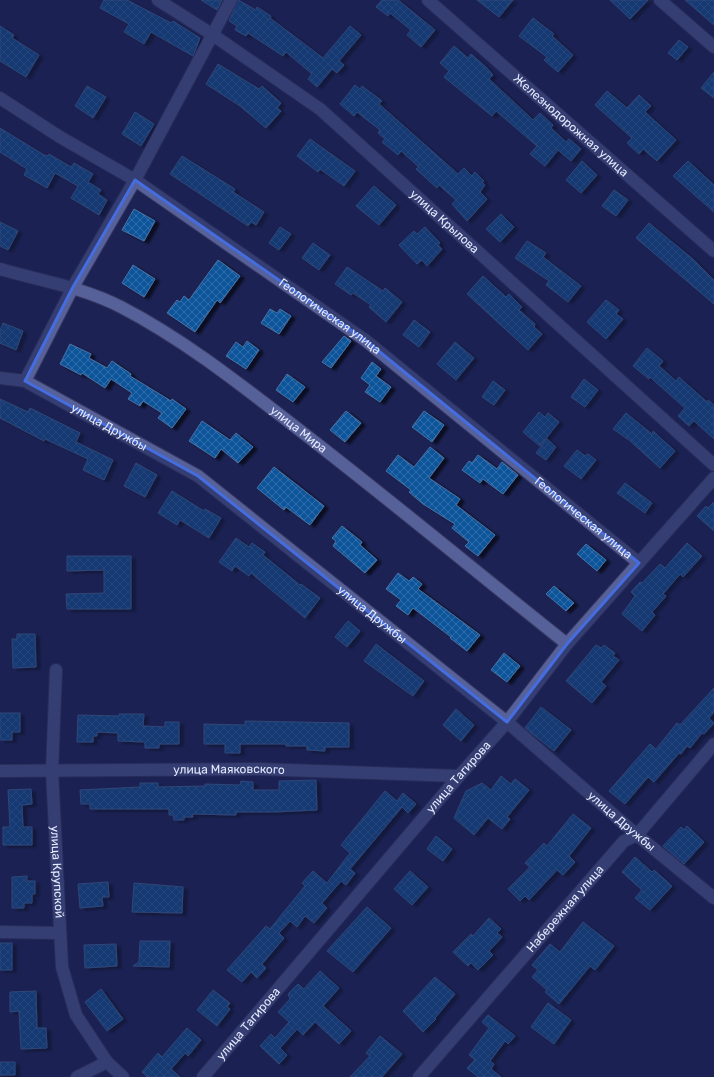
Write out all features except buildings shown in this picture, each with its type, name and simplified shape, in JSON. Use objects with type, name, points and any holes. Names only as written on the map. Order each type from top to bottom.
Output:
[{"type":"street","name":"улица Крылова","points":[[158,0],[214,35],[320,109],[714,465]]},
{"type":"street","points":[[24,380],[73,287],[135,180],[214,35],[231,0]]},
{"type":"street","name":"Железнодорожная улица","points":[[428,0],[714,251]]},
{"type":"street","points":[[660,0],[714,47]]},
{"type":"street","name":"Геологическая улица","points":[[0,98],[60,137],[135,180],[365,340],[639,563]]},
{"type":"street","name":"улица Мира","points":[[0,269],[73,287],[120,307],[166,332],[322,447],[567,644]]},
{"type":"street","name":"улица Дружбы","points":[[0,378],[24,380],[198,476],[507,722],[637,835],[714,898]]},
{"type":"street","name":"улица Тагирова","points":[[203,1077],[459,776],[507,722],[567,644],[714,478]]},
{"type":"street","name":"улица Крупской","points":[[56,670],[52,771],[59,933],[62,967],[76,1015],[107,1062],[123,1077]]},
{"type":"street","name":"Набережная улица","points":[[419,1077],[624,841],[637,835],[714,744]]},
{"type":"street","name":"улица Маяковского","points":[[0,771],[258,769],[459,776]]},
{"type":"street","points":[[0,932],[59,933]]},
{"type":"street","points":[[76,1077],[107,1062]]},
{"type":"highlighted area","points":[[135,180],[365,340],[639,563],[567,644],[507,722],[198,476],[25,381],[73,287]]}]
